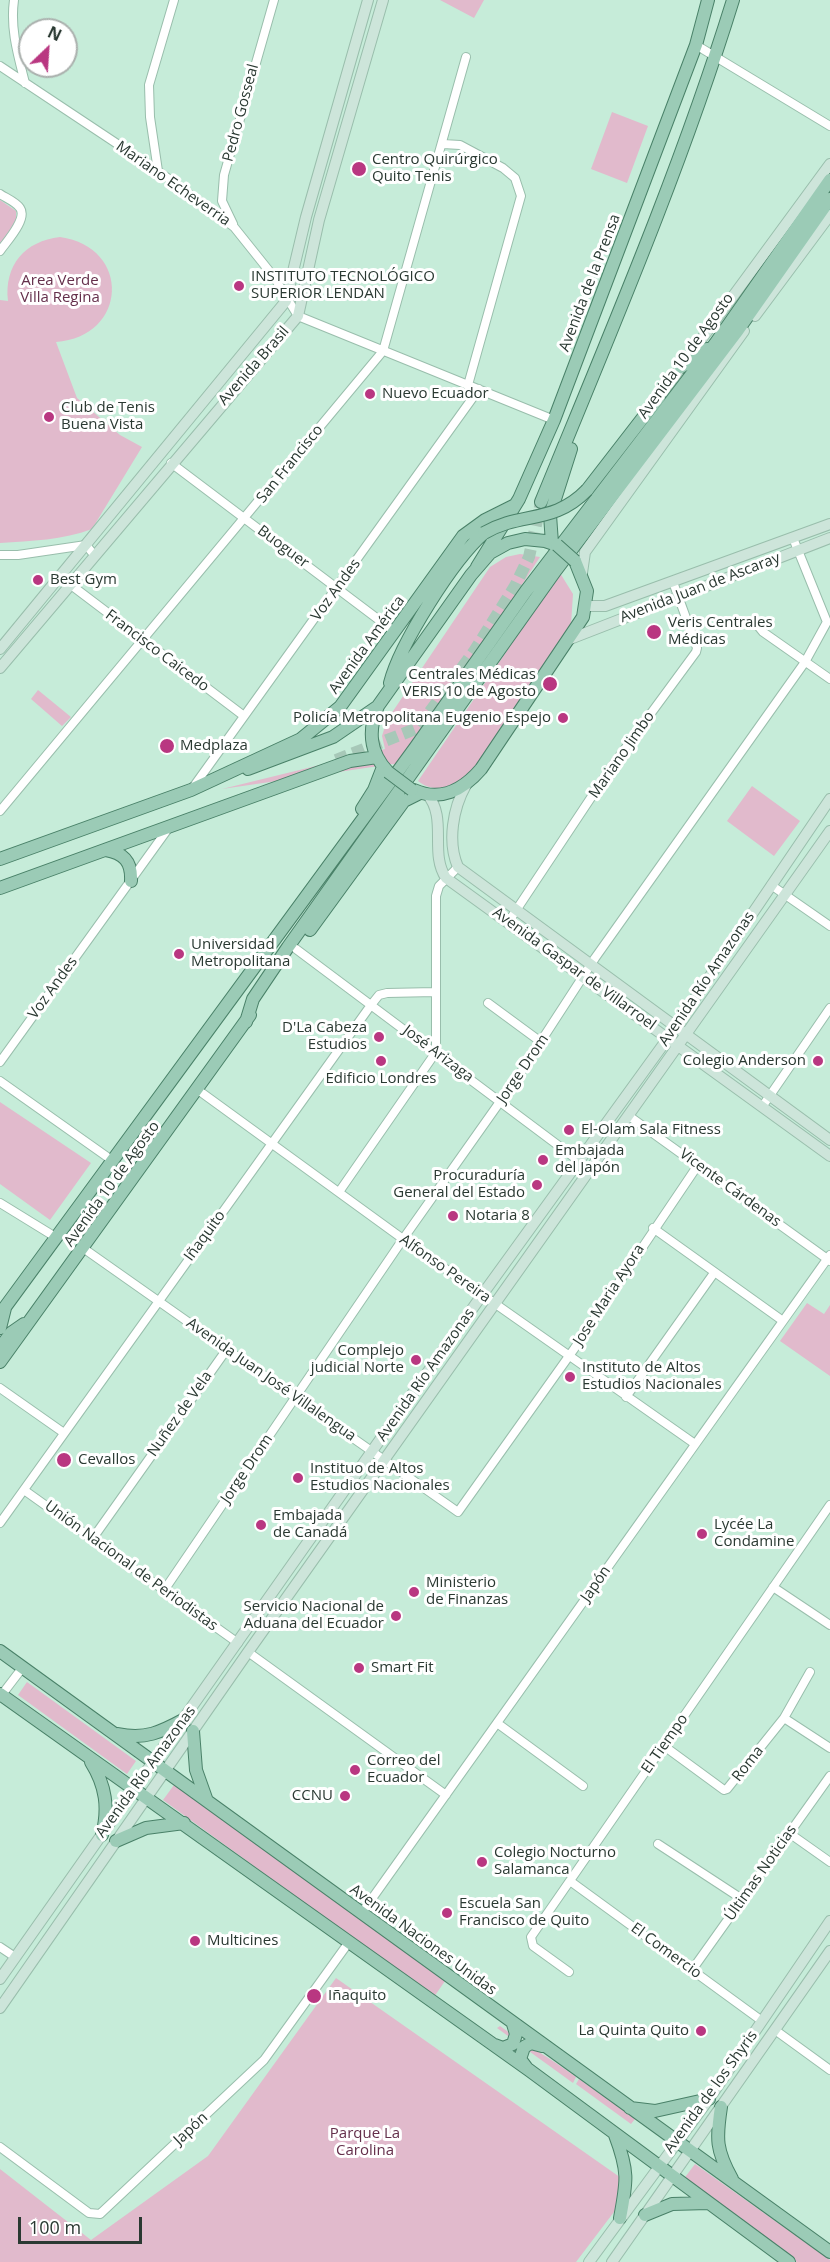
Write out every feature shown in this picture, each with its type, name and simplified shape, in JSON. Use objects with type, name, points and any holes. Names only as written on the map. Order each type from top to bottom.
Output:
[{"type":"main road","name":"Avenida Brasil","points":[[0,649],[286,301],[308,207],[368,0]]},
{"type":"main road","name":"Avenida Brasil","points":[[0,668],[171,463],[298,316],[319,220],[383,0]]},
{"type":"main road","name":"Avenida de la Prensa","points":[[477,567],[515,505],[554,420],[696,45],[708,0]]},
{"type":"main road","points":[[554,544],[548,525],[555,495],[734,0]]},
{"type":"main road","name":"Avenida 10 de Agosto","points":[[659,397],[830,164]]},
{"type":"main road","name":"Avenida 10 de Agosto","points":[[3,1310],[228,1005],[468,675],[526,591],[715,344],[830,180]]},
{"type":"main road","name":"Avenida 10 de Agosto","points":[[246,1022],[253,999],[295,937],[556,570],[738,330],[830,199]]},
{"type":"main road","points":[[582,573],[585,552],[830,215]]},
{"type":"main road","points":[[541,502],[622,306]]},
{"type":"main road","points":[[681,367],[715,344]]},
{"type":"main road","points":[[388,689],[397,657],[406,640],[466,551],[484,533],[506,522],[554,513],[575,501],[587,490],[659,397]]},
{"type":"main road","name":"Avenida América","points":[[0,859],[191,790],[301,739],[340,707],[463,536],[485,520],[515,505]]},
{"type":"main road","name":"Avenida Juan de Ascaray","points":[[587,606],[604,606],[830,524]]},
{"type":"main road","name":"Avenida Juan de Ascaray","points":[[570,639],[830,538]]},
{"type":"main road","points":[[382,766],[371,734],[378,706],[477,567],[495,549],[517,540],[531,539],[554,544],[575,561],[582,573],[587,591],[587,606],[570,639],[481,769],[466,785],[457,802],[453,816],[454,860],[458,867]]},
{"type":"main road","name":"Avenida América","points":[[219,777],[264,765],[333,736],[378,706]]},
{"type":"main road","points":[[0,888],[350,761],[382,766],[420,792],[436,809],[439,864],[446,878]]},
{"type":"main road","name":"Avenida 10 de Agosto","points":[[228,1005],[238,981],[349,829],[374,790],[382,766]]},
{"type":"main road","name":"Avenida 10 de Agosto","points":[[0,1362],[404,801],[420,792],[447,794],[466,785]]},
{"type":"main road","points":[[170,826],[194,811],[251,792]]},
{"type":"main road","name":"Avenida Río Amazonas","points":[[0,1979],[482,1295],[668,1038],[830,799]]},
{"type":"main road","name":"Avenida Río Amazonas","points":[[0,2008],[248,1652],[680,1047],[830,831]]},
{"type":"main road","points":[[105,849],[117,852],[126,858],[131,868],[131,881]]},
{"type":"main road","name":"Avenida Gaspar de Villarroel","points":[[458,867],[830,1140]]},
{"type":"main road","name":"Avenida Gaspar de Villarroel","points":[[446,878],[509,921],[830,1156]]},
{"type":"main road","points":[[0,1328],[3,1310]]},
{"type":"main road","points":[[0,1348],[11,1333],[33,1318]]},
{"type":"main road","name":"Avenida Naciones Unidas","points":[[0,1651],[675,2142],[830,2252]]},
{"type":"main road","points":[[0,1695],[184,1823],[529,2070],[789,2262]]},
{"type":"main road","points":[[112,1733],[133,1738],[150,1737],[184,1719]]},
{"type":"main road","points":[[193,1731],[196,1770],[207,1802]]},
{"type":"main road","points":[[87,1756],[104,1792],[107,1811],[102,1834]]},
{"type":"main road","points":[[116,1841],[146,1827],[184,1823]]},
{"type":"main road","name":"Avenida de los Shyris","points":[[589,2262],[675,2142],[709,2099],[830,1921]]},
{"type":"main road","name":"Avenida de los Shyris","points":[[612,2262],[830,1951]]},
{"type":"main road","points":[[483,2038],[503,2048],[510,2046],[516,2034],[513,2024]]},
{"type":"main road","points":[[529,2070],[520,2059],[524,2047],[537,2043],[548,2050]]},
{"type":"main road","points":[[629,2108],[655,2111],[709,2099]]},
{"type":"main road","points":[[721,2107],[716,2132],[719,2154],[734,2183]]},
{"type":"main road","points":[[615,2134],[626,2163],[627,2176],[620,2218]]},
{"type":"main road","points":[[645,2215],[672,2204],[708,2203]]},
{"type":"street","points":[[14,0],[12,17],[16,48],[26,83]]},
{"type":"street","points":[[158,171],[150,117],[149,85],[174,0]]},
{"type":"street","name":"Pedro Gosseal","points":[[234,226],[222,201],[224,175],[274,0]]},
{"type":"street","points":[[696,45],[830,126]]},
{"type":"street","name":"San Francisco","points":[[0,811],[383,351],[465,57]]},
{"type":"street","name":"Mariano Echeverria","points":[[0,66],[158,171],[234,226],[274,277],[286,301],[298,316],[554,420]]},
{"type":"street","points":[[442,144],[460,145],[504,168],[515,178],[520,196],[468,385]]},
{"type":"street","points":[[0,194],[20,207],[22,213],[21,220],[0,251]]},
{"type":"street","name":"Voz Andes","points":[[191,790],[205,775],[244,716],[479,389]]},
{"type":"street","name":"Buoguer","points":[[171,463],[395,632]]},
{"type":"street","name":"Jorge Drom","points":[[165,1589],[402,1239],[500,1102],[591,966],[805,662],[829,622],[793,538]]},
{"type":"street","points":[[0,555],[18,555],[86,545],[95,556]]},
{"type":"street","name":"Mariano Jimbo","points":[[509,921],[610,769],[696,652],[697,648],[673,582]]},
{"type":"street","name":"Francisco Caicedo","points":[[71,585],[244,716]]},
{"type":"street","points":[[754,621],[763,632],[830,679]]},
{"type":"street","name":"Voz Andes","points":[[0,1062],[170,826]]},
{"type":"street","points":[[339,1192],[436,1052],[436,896],[446,878],[458,867]]},
{"type":"street","points":[[771,885],[830,926]]},
{"type":"street","name":"José Arizaga","points":[[296,949],[579,1161]]},
{"type":"street","name":"Iñaquito","points":[[0,1523],[371,1005],[379,996],[387,993],[435,992]]},
{"type":"street","points":[[488,1003],[541,1042]]},
{"type":"street","points":[[762,1107],[830,1008]]},
{"type":"street","points":[[0,1081],[113,1161]]},
{"type":"street","name":"Alfonso Pereira","points":[[198,1090],[402,1239],[695,1444]]},
{"type":"street","name":"Vicente Cárdenas","points":[[629,1116],[829,1258]]},
{"type":"street","name":"Jose Maria Ayora","points":[[458,1512],[569,1356],[653,1228],[698,1165]]},
{"type":"street","points":[[0,1203],[57,1238]]},
{"type":"street","points":[[653,1228],[783,1321]]},
{"type":"street","name":"Avenida Juan José Villalengua","points":[[83,1248],[458,1512]]},
{"type":"street","name":"Japón","points":[[361,1914],[829,1258]]},
{"type":"street","points":[[626,1397],[714,1273]]},
{"type":"street","name":"Nuñez de Vela","points":[[93,1539],[227,1349]]},
{"type":"street","points":[[0,1388],[64,1433]]},
{"type":"street","name":"Unión Nacional de Periodistas","points":[[24,1490],[238,1643]]},
{"type":"street","name":"El Tiempo","points":[[569,1972],[530,1942],[531,1937],[830,1505]]},
{"type":"street","points":[[773,1587],[830,1625]]},
{"type":"street","points":[[248,1652],[446,1795]]},
{"type":"street","points":[[0,1695],[23,1667]]},
{"type":"street","name":"Roma","points":[[664,1746],[724,1790],[727,1789],[784,1718],[810,1672]]},
{"type":"street","points":[[784,1718],[830,1748]]},
{"type":"street","points":[[497,1723],[583,1786]]},
{"type":"street","name":"Últimas Noticias","points":[[692,1970],[830,1776]]},
{"type":"street","points":[[789,1833],[830,1862]]},
{"type":"street","points":[[658,1844],[742,1899]]},
{"type":"street","name":"El Comercio","points":[[570,1881],[762,2021]]},
{"type":"street","name":"Japón","points":[[0,2147],[89,2213],[100,2214],[264,2060],[349,1942]]},
{"type":"street","points":[[0,1947],[15,1957]]},
{"type":"street","points":[[775,2030],[830,2070]]},
{"type":"green space","points":[[440,0],[484,0],[474,18]]},
{"type":"green space","points":[[612,112],[648,126],[627,183],[591,169]]},
{"type":"green space","points":[[0,200],[16,211],[16,223],[0,246]]},
{"type":"green space","name":"Club de Tenis Buena Vista","points":[[60,237],[83,244],[100,257],[109,273],[112,291],[108,309],[97,325],[80,336],[56,342],[77,398],[120,435],[142,447],[92,529],[58,538],[0,543],[0,300],[8,301],[10,276],[19,257],[37,244]]},
{"type":"green space","points":[[520,554],[540,557],[465,672],[398,767],[393,764],[222,789],[385,749],[382,736],[387,720],[490,567],[506,557]]},
{"type":"green space","points":[[560,573],[573,594],[571,625],[473,771],[447,787],[432,788],[418,781]]},
{"type":"green space","points":[[38,690],[71,717],[62,726],[31,699]]},
{"type":"green space","points":[[752,786],[800,821],[774,856],[727,821]]},
{"type":"green space","points":[[0,1102],[91,1163],[50,1220],[0,1184]]},
{"type":"green space","points":[[807,1303],[824,1314],[830,1305],[830,1376],[780,1341]]},
{"type":"green space","points":[[27,1682],[136,1761],[127,1774],[18,1695]]},
{"type":"green space","points":[[174,1785],[445,1981],[434,1997],[163,1800]]},
{"type":"green space","name":"Parque La Carolina","points":[[336,1978],[624,2180],[617,2208],[576,2262],[0,2262],[0,2169],[91,2240],[208,2156]]},
{"type":"green space","points":[[500,2026],[576,2077],[573,2083],[497,2028]]},
{"type":"green space","points":[[579,2079],[635,2119],[631,2124],[576,2084]]},
{"type":"green space","points":[[695,2164],[830,2262],[797,2262],[683,2180]]},
{"type":"tunnel","points":[[336,760],[418,728],[475,650],[515,586],[529,557],[541,502]]},
{"type":"place","name":"Centro Quirúrgico Quito Tenis","points":[[359,169]]},
{"type":"place","name":"INSTITUTO TECNOLÓGICO SUPERIOR LENDAN","points":[[239,286]]},
{"type":"place","name":"Nuevo Ecuador","points":[[370,394]]},
{"type":"place","name":"Club de Tenis Buena Vista","points":[[49,417]]},
{"type":"place","name":"Best Gym","points":[[38,580]]},
{"type":"place","name":"Veris Centrales Médicas","points":[[654,632]]},
{"type":"place","name":"Centrales Médicas VERIS 10 de Agosto","points":[[550,684]]},
{"type":"place","name":"Policía Metropolitana Eugenio Espejo","points":[[563,718]]},
{"type":"place","name":"Medplaza","points":[[167,746]]},
{"type":"place","name":"Universidad Metropolitana","points":[[179,954]]},
{"type":"place","name":"D'La Cabeza Estudios","points":[[379,1037]]},
{"type":"place","name":"Edificio Londres","points":[[381,1061]]},
{"type":"place","name":"Colegio Anderson","points":[[818,1061]]},
{"type":"place","name":"El-Olam Sala Fitness","points":[[569,1130]]},
{"type":"place","name":"Embajada del Japón","points":[[543,1160]]},
{"type":"place","name":"Procuraduría General del Estado","points":[[537,1185]]},
{"type":"place","name":"Notaria 8","points":[[453,1216]]},
{"type":"place","name":"Complejo judicial Norte","points":[[416,1360]]},
{"type":"place","name":"Instituto de Altos Estudios Nacionales","points":[[570,1377]]},
{"type":"place","name":"Cevallos","points":[[64,1460]]},
{"type":"place","name":"Instituo de Altos Estudios Nacionales","points":[[298,1478]]},
{"type":"place","name":"Embajada de Canadá","points":[[261,1525]]},
{"type":"place","name":"Lycée La Condamine","points":[[702,1534]]},
{"type":"place","name":"Ministerio de Finanzas","points":[[414,1592]]},
{"type":"place","name":"Servicio Nacional de Aduana del Ecuador","points":[[396,1616]]},
{"type":"place","name":"Smart Fit","points":[[359,1668]]},
{"type":"place","name":"Correo del Ecuador","points":[[355,1770]]},
{"type":"place","name":"CCNU","points":[[345,1796]]},
{"type":"place","name":"Colegio Nocturno Salamanca","points":[[482,1862]]},
{"type":"place","name":"Escuela San Francisco de Quito","points":[[447,1913]]},
{"type":"place","name":"Multicines","points":[[195,1941]]},
{"type":"place","name":"Iñaquito","points":[[314,1996]]},
{"type":"place","name":"La Quinta Quito","points":[[701,2031]]},
{"type":"park label","name":"Area Verde Villa Regina","points":[[60,290]]}]
